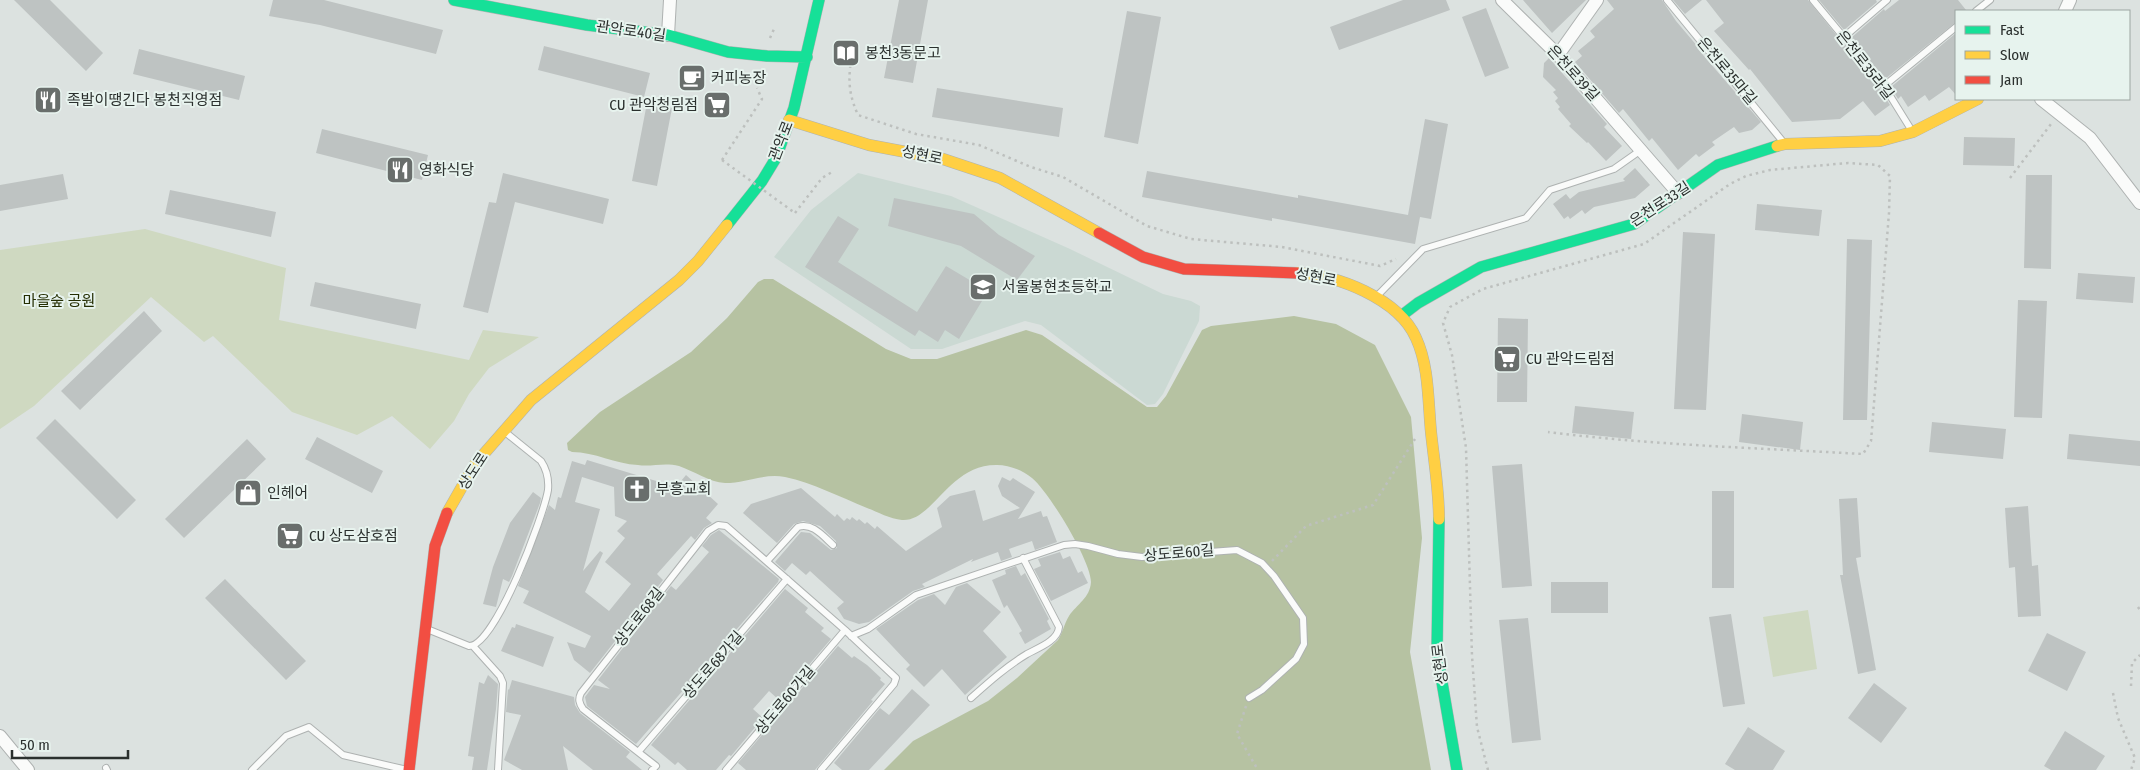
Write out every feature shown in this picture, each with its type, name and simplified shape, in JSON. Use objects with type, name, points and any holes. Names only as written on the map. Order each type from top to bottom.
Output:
[{"type":"street","name":"관악로40길","points":[[454,0],[587,25],[668,35],[728,52],[767,56],[807,57]]},
{"type":"street","points":[[668,35],[670,0]]},
{"type":"street","name":"관악로","points":[[698,260],[762,182],[776,158],[807,57],[819,0]]},
{"type":"street","name":"은천로39길","points":[[1502,0],[1558,55],[1678,193]]},
{"type":"street","points":[[1558,55],[1597,0]]},
{"type":"street","points":[[1913,132],[1976,100]]},
{"type":"street","points":[[2042,100],[2090,138],[2140,204]]},
{"type":"street","name":"성현로","points":[[789,120],[870,145],[942,159],[1000,178],[1143,257],[1184,269],[1302,273],[1349,284],[1376,296],[1401,316],[1416,336],[1425,371],[1439,512],[1437,653],[1457,770]]},
{"type":"street","name":"은천로33길","points":[[1401,316],[1418,303],[1481,266],[1634,224],[1718,165],[1785,144],[1880,141],[1913,132]]},
{"type":"street","name":"상도로","points":[[409,770],[436,546],[446,515],[475,464],[531,400],[679,280],[698,260]]},
{"type":"street","points":[[0,736],[28,770]]},
{"type":"lane","name":"은천로35마길","points":[[1668,0],[1785,144]]},
{"type":"lane","name":"은천로35라길","points":[[1813,0],[1884,86],[1913,132]]},
{"type":"lane","points":[[1844,37],[1887,0]]},
{"type":"lane","points":[[1977,10],[1990,0]]},
{"type":"lane","points":[[1884,86],[1955,28]]},
{"type":"lane","points":[[1376,296],[1423,250],[1526,218],[1550,190],[1614,168],[1641,150]]},
{"type":"lane","points":[[473,646],[485,637],[502,610],[537,529],[548,489],[548,477],[541,461],[503,430]]},
{"type":"lane","name":"상도로68길","points":[[656,769],[639,751],[579,704],[581,693],[663,586],[713,527],[718,525],[726,526],[787,579]]},
{"type":"lane","points":[[767,560],[798,527],[812,527],[833,546]]},
{"type":"lane","name":"상도로60길","points":[[851,636],[868,629],[916,595],[1023,558],[1075,544],[1118,554],[1142,557],[1237,550],[1266,567],[1303,618],[1304,644],[1296,659],[1262,690],[1249,698]]},
{"type":"lane","points":[[971,698],[1011,664],[1054,638],[1059,631],[1059,627],[1023,558]]},
{"type":"lane","points":[[787,579],[894,674],[896,681],[821,770]]},
{"type":"lane","name":"상도로68가길","points":[[639,751],[787,579]]},
{"type":"lane","points":[[426,628],[473,646],[500,676],[503,683],[498,770]]},
{"type":"lane","name":"상도로60가길","points":[[726,770],[845,630]]},
{"type":"lane","points":[[252,770],[286,736],[309,727],[343,755],[409,770]]},
{"type":"path","points":[[772,38],[774,29]]},
{"type":"path","points":[[853,46],[848,81],[852,101],[858,115],[916,134],[979,145],[1031,167],[1063,177],[1147,226],[1192,239],[1282,246],[1380,266],[1398,259],[1406,267]]},
{"type":"path","points":[[757,88],[762,99],[722,160],[795,213],[822,178],[832,172]]},
{"type":"path","points":[[2010,178],[2053,120]]},
{"type":"path","points":[[1488,770],[1477,727],[1472,656],[1466,448],[1452,355],[1442,323],[1450,306],[1483,289],[1644,244],[1730,184],[1754,174],[1770,170],[1848,163],[1878,165],[1890,176],[1889,213],[1871,441],[1863,454],[1665,441],[1616,440],[1548,432]]},
{"type":"path","points":[[1266,567],[1306,526],[1373,505],[1418,434]]},
{"type":"path","points":[[2131,686],[2132,662],[2140,655]]},
{"type":"path","points":[[2113,693],[2118,718],[2135,758],[2131,770]]},
{"type":"path","points":[[1249,698],[1236,734],[1258,770]]},
{"type":"shaded area","name":"서울봉현초등학교","points":[[858,173],[951,196],[1070,249],[1163,294],[1191,301],[1200,306],[1199,321],[1163,394],[1155,404],[1147,405],[1041,325],[1025,321],[942,349],[911,349],[774,257],[811,210]]},
{"type":"green space","name":"마을숲 공원","points":[[145,229],[286,268],[279,320],[469,360],[483,330],[539,337],[489,368],[469,394],[454,421],[430,449],[392,416],[357,435],[292,412],[213,336],[204,342],[151,297],[34,406],[0,429],[0,250]]},
{"type":"green space","points":[[764,279],[773,279],[886,349],[911,359],[937,359],[1026,330],[1042,335],[1147,407],[1157,407],[1166,396],[1202,330],[1211,326],[1294,316],[1336,324],[1375,345],[1411,417],[1422,538],[1410,652],[1431,770],[884,770],[913,741],[988,701],[1017,678],[1058,640],[1069,616],[1083,600],[1090,588],[1089,572],[1068,527],[1048,497],[1032,478],[1015,468],[997,465],[980,467],[966,473],[923,512],[913,518],[902,520],[884,515],[816,487],[785,477],[770,476],[725,483],[707,478],[679,466],[621,463],[568,450],[567,443],[600,412],[691,352],[727,318],[758,282]]},
{"type":"green space","points":[[1808,610],[1817,669],[1773,677],[1763,617]]},
{"type":"building","points":[[14,0],[50,0],[103,53],[86,71]]},
{"type":"building","points":[[273,0],[324,0],[443,30],[436,54],[320,25],[269,16]]},
{"type":"building","points":[[899,0],[928,0],[913,83],[884,78]]},
{"type":"building","points":[[1403,0],[1446,0],[1450,10],[1339,50],[1330,27]]},
{"type":"building","points":[[1523,0],[1586,0],[1552,33]]},
{"type":"building","points":[[1607,0],[1662,0],[1697,48],[1761,122],[1752,130],[1739,133],[1734,127],[1712,142],[1715,145],[1699,157],[1696,154],[1678,170],[1652,138],[1649,141],[1623,109],[1619,113],[1575,62],[1582,56],[1578,51],[1595,37],[1590,31],[1614,9]]},
{"type":"building","points":[[1673,0],[1702,0],[1685,14]]},
{"type":"building","points":[[1706,0],[1808,0],[1880,89],[1890,105],[1875,116],[1863,101],[1840,119],[1792,122],[1750,69],[1714,31],[1724,23]]},
{"type":"building","points":[[1819,0],[1876,0],[1877,2],[1844,30]]},
{"type":"building","points":[[1899,0],[1958,0],[1966,10],[1955,10],[1955,23],[1885,79],[1851,38],[1884,9],[1885,11]]},
{"type":"building","points":[[1486,8],[1509,68],[1485,77],[1462,17]]},
{"type":"building","points":[[1127,11],[1161,17],[1138,144],[1104,137]]},
{"type":"building","points":[[1955,34],[1955,94],[1949,87],[1929,101],[1925,95],[1908,107],[1901,96],[1898,99],[1891,87]]},
{"type":"building","points":[[544,46],[650,73],[644,97],[538,70]]},
{"type":"building","points":[[139,49],[245,76],[239,100],[133,74]]},
{"type":"building","points":[[1549,58],[1607,124],[1604,127],[1622,146],[1606,161],[1569,126],[1571,124],[1558,109],[1560,107],[1555,101],[1558,98],[1553,92],[1556,90],[1543,77],[1544,63]]},
{"type":"building","points":[[937,88],[1063,108],[1059,137],[932,117]]},
{"type":"building","points":[[647,103],[672,108],[657,186],[632,181]]},
{"type":"building","points":[[1425,119],[1448,124],[1431,219],[1420,217],[1415,244],[1272,218],[1272,221],[1142,197],[1147,171],[1298,198],[1298,195],[1408,215]]},
{"type":"building","points":[[322,129],[428,155],[422,180],[316,153]]},
{"type":"building","points":[[1964,137],[2015,138],[2014,166],[1963,165]]},
{"type":"building","points":[[1635,168],[1650,185],[1635,198],[1594,207],[1585,214],[1582,210],[1570,219],[1568,216],[1564,219],[1553,204],[1566,194],[1570,199],[1579,192],[1625,181],[1623,179]]},
{"type":"building","points":[[503,173],[609,199],[603,224],[515,202],[488,313],[463,307],[489,202],[496,203]]},
{"type":"building","points":[[63,174],[68,199],[0,211],[0,185]]},
{"type":"building","points":[[2026,175],[2052,175],[2051,269],[2024,268]]},
{"type":"building","points":[[170,190],[276,212],[271,237],[165,214]]},
{"type":"building","points":[[894,198],[974,214],[999,235],[1035,256],[1017,280],[961,246],[888,226]]},
{"type":"building","points":[[1757,204],[1822,210],[1819,236],[1755,230]]},
{"type":"building","points":[[838,216],[859,229],[838,262],[917,312],[946,266],[988,291],[959,339],[945,330],[938,342],[919,330],[915,336],[805,267]]},
{"type":"building","points":[[1683,232],[1715,234],[1706,410],[1674,409]]},
{"type":"building","points":[[1847,239],[1872,240],[1867,420],[1843,420]]},
{"type":"building","points":[[2078,273],[2135,277],[2133,303],[2076,299]]},
{"type":"building","points":[[315,282],[421,304],[416,329],[310,306]]},
{"type":"building","points":[[2018,300],[2047,301],[2042,418],[2014,417]]},
{"type":"building","points":[[144,311],[162,331],[80,410],[61,391]]},
{"type":"building","points":[[1498,318],[1528,319],[1527,402],[1497,402]]},
{"type":"building","points":[[1575,406],[1634,412],[1631,439],[1572,433]]},
{"type":"building","points":[[1742,414],[1803,422],[1800,450],[1739,442]]},
{"type":"building","points":[[55,419],[136,500],[117,519],[36,438]]},
{"type":"building","points":[[1932,422],[2006,429],[2003,459],[1929,452]]},
{"type":"building","points":[[2069,434],[2140,441],[2140,466],[2067,459]]},
{"type":"building","points":[[317,437],[383,471],[372,493],[305,459]]},
{"type":"building","points":[[247,439],[266,459],[184,538],[165,519]]},
{"type":"building","points":[[587,460],[676,487],[686,475],[718,504],[706,518],[712,523],[704,528],[695,540],[691,536],[657,574],[663,580],[590,673],[574,660],[567,642],[585,648],[591,636],[523,603],[529,591],[518,586],[549,505],[555,510],[558,497],[561,498],[572,461],[585,465]],"holes":[[[582,477],[614,487],[615,516],[627,521],[617,531],[625,538],[605,562],[631,584],[609,611],[585,592],[603,553],[600,551],[583,571],[600,509],[575,502]]]},
{"type":"building","points":[[1522,464],[1532,586],[1502,588],[1492,466]]},
{"type":"building","points":[[1002,477],[1010,481],[1013,478],[1035,492],[1018,519],[1041,511],[1043,517],[1047,516],[1057,542],[1035,550],[1032,541],[1009,549],[1012,557],[1001,561],[998,552],[971,562],[973,559],[922,584],[925,587],[913,591],[869,622],[859,624],[844,619],[837,608],[844,602],[810,571],[806,575],[792,563],[785,571],[775,562],[801,532],[810,533],[831,550],[837,548],[836,541],[820,526],[803,521],[794,524],[777,543],[743,513],[751,504],[801,488],[835,517],[837,514],[844,521],[847,518],[850,520],[852,517],[857,521],[859,519],[865,524],[867,522],[875,529],[877,526],[906,551],[942,527],[937,508],[950,496],[975,490],[983,521],[1020,508],[1002,496],[998,486]]},
{"type":"building","points":[[1712,491],[1734,491],[1734,588],[1712,588]]},
{"type":"building","points":[[533,492],[541,498],[540,503],[512,576],[509,582],[503,579],[496,607],[483,604],[493,567],[510,523]]},
{"type":"building","points":[[1857,498],[1861,557],[1856,558],[1876,670],[1858,674],[1840,575],[1843,575],[1839,499]]},
{"type":"building","points":[[2028,506],[2032,566],[2038,565],[2041,616],[2018,617],[2015,567],[2009,568],[2005,508]]},
{"type":"building","points":[[719,530],[779,579],[778,582],[636,744],[587,706],[585,697],[594,685],[610,689],[598,680],[671,586],[676,590],[709,552],[702,546],[711,535]]},
{"type":"building","points":[[1060,552],[1063,559],[1070,556],[1078,573],[1082,571],[1088,583],[1051,601],[1034,569],[1041,566],[1038,559]]},
{"type":"building","points":[[1016,566],[1021,576],[1025,573],[1049,619],[1047,621],[1051,629],[1025,644],[1019,633],[1022,631],[1007,605],[1004,608],[992,580],[1006,574],[1005,570]]},
{"type":"building","points":[[225,579],[306,661],[286,680],[205,598]]},
{"type":"building","points":[[1551,582],[1608,582],[1608,613],[1551,613]]},
{"type":"building","points":[[967,583],[1001,612],[983,631],[1007,657],[965,695],[942,669],[924,687],[906,669],[910,665],[876,629],[918,600],[934,594],[945,605],[956,587]]},
{"type":"building","points":[[785,589],[808,608],[805,612],[824,628],[821,631],[831,639],[779,700],[769,691],[753,709],[763,718],[731,756],[729,755],[716,770],[687,770],[678,762],[675,765],[651,745]]},
{"type":"building","points":[[1731,614],[1745,704],[1723,707],[1709,617]]},
{"type":"building","points":[[1528,618],[1541,740],[1512,743],[1499,620]]},
{"type":"building","points":[[516,624],[554,637],[543,667],[501,651],[512,627],[515,628]]},
{"type":"building","points":[[2047,633],[2086,652],[2067,691],[2028,671]]},
{"type":"building","points":[[838,646],[852,658],[854,656],[867,665],[885,684],[871,700],[873,701],[815,770],[746,770],[738,763]]},
{"type":"building","points":[[488,675],[498,684],[487,770],[472,770],[474,757],[468,756],[479,682],[484,684]]},
{"type":"building","points":[[512,680],[574,697],[575,705],[580,713],[630,752],[626,757],[642,770],[593,770],[563,746],[568,770],[522,770],[504,760],[521,715],[506,712],[508,689]]},
{"type":"building","points":[[1874,683],[1907,708],[1881,743],[1848,718]]},
{"type":"building","points":[[912,689],[930,705],[869,770],[842,770],[834,763],[880,708],[889,715]]},
{"type":"building","points":[[1748,727],[1785,751],[1773,770],[1735,770],[1725,764]]},
{"type":"building","points":[[2065,731],[2105,756],[2096,770],[2051,770],[2044,766]]},
{"type":"traffic: fast","points":[[454,0],[587,25],[668,35],[728,52],[767,56],[807,57]]},
{"type":"traffic: fast","points":[[727,225],[762,181],[776,158],[794,108],[819,0]]},
{"type":"traffic: fast","points":[[1401,316],[1418,303],[1481,267],[1634,224],[1718,165],[1777,146]]},
{"type":"traffic: fast","points":[[1439,519],[1437,653],[1457,770]]},
{"type":"traffic: slow","points":[[1777,146],[1785,144],[1880,141],[1913,132],[1976,100]]},
{"type":"traffic: slow","points":[[789,120],[869,145],[943,159],[1000,178],[1099,233]]},
{"type":"traffic: slow","points":[[447,513],[475,464],[531,400],[679,280],[698,261],[727,225]]},
{"type":"traffic: slow","points":[[1297,273],[1330,278],[1365,291],[1396,312],[1408,324],[1420,349],[1427,384],[1439,519]]},
{"type":"traffic: jam","points":[[1099,233],[1143,257],[1184,269],[1297,273]]},
{"type":"traffic: jam","points":[[409,770],[435,546],[447,513]]},
{"type":"place","name":"봉천3동문고","points":[[846,53]]},
{"type":"place","name":"커피농장","points":[[692,78]]},
{"type":"place","name":"족발이땡긴다 봉천직영점","points":[[48,100]]},
{"type":"place","name":"CU 관악청림점","points":[[717,105]]},
{"type":"place","name":"영화식당","points":[[400,170]]},
{"type":"place","name":"서울봉현초등학교","points":[[983,287]]},
{"type":"place","name":"CU 관악드림점","points":[[1507,359]]},
{"type":"place","name":"부흥교회","points":[[637,489]]},
{"type":"place","name":"인헤어","points":[[248,493]]},
{"type":"place","name":"CU 상도삼호점","points":[[290,536]]}]
